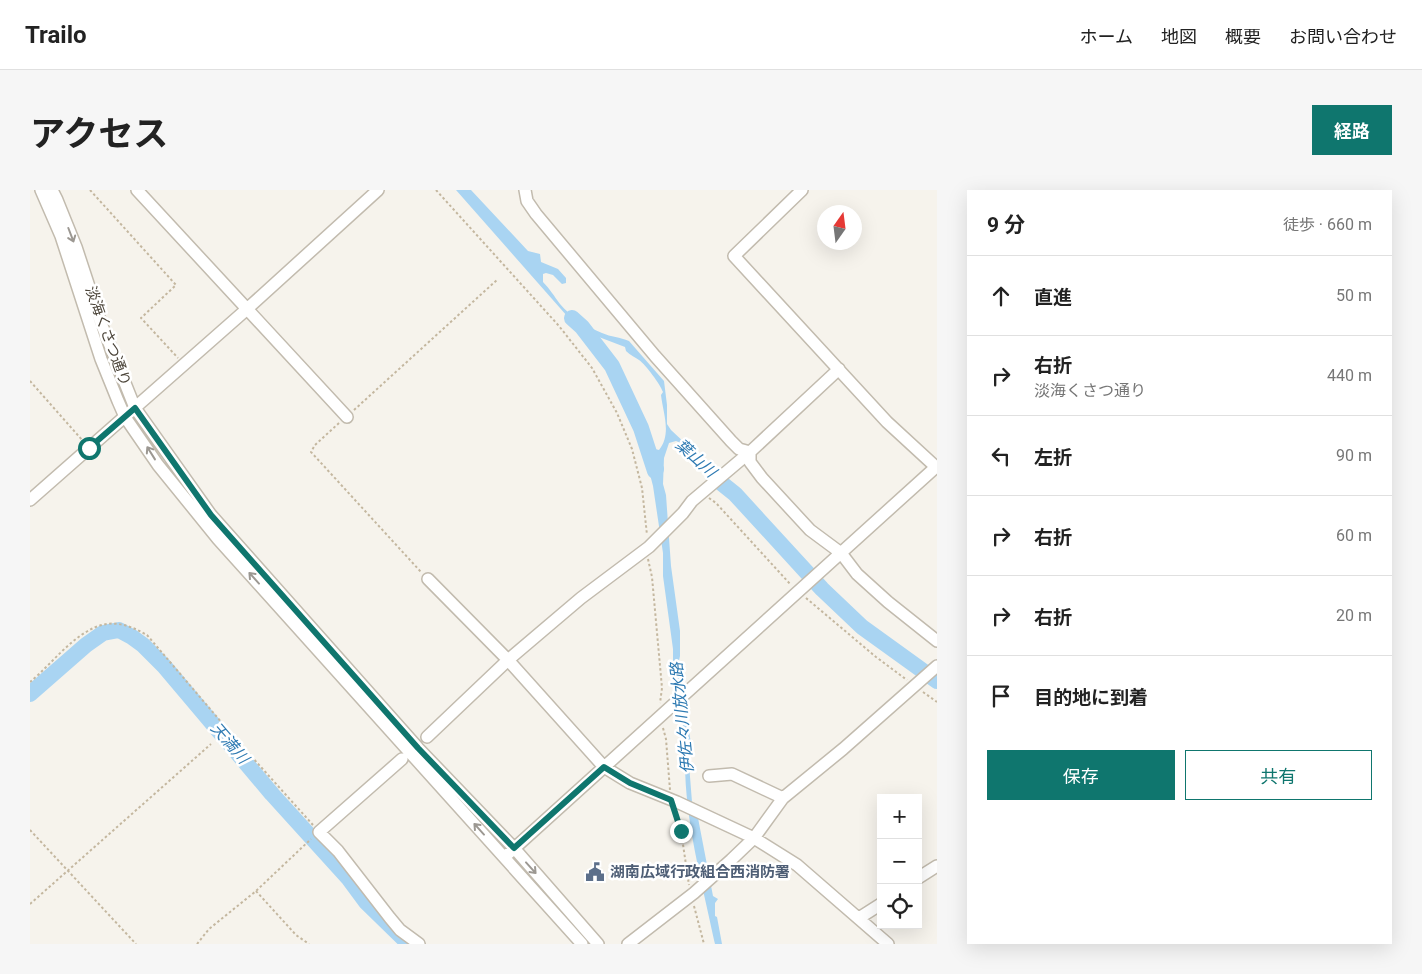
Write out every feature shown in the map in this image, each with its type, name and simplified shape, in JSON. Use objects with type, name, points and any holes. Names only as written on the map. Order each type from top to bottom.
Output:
[{"type":"street","name":"淡海くさつ通り","points":[[41,190],[61,236],[101,359],[126,416],[158,465],[218,539],[582,944]]},
{"type":"street","name":"淡海くさつ通り","points":[[52,190],[73,239],[101,323],[135,408],[211,515],[418,748],[514,848],[598,944]]},
{"type":"street","points":[[137,190],[347,416]]},
{"type":"street","points":[[30,500],[247,309],[378,190]]},
{"type":"street","points":[[525,190],[527,201],[536,214],[655,356],[731,441],[740,449],[750,452]]},
{"type":"street","points":[[504,858],[937,467],[887,422],[734,256],[802,190]]},
{"type":"street","points":[[427,737],[508,660],[581,598],[647,549],[692,502],[750,452],[839,369]]},
{"type":"street","points":[[750,452],[750,462],[768,485],[810,530],[841,553],[857,574],[888,602],[937,641]]},
{"type":"street","points":[[428,579],[508,660],[604,767],[630,783],[754,838],[797,865],[888,944]]},
{"type":"street","points":[[628,944],[692,895],[722,869],[754,838],[783,798],[843,750],[937,666]]},
{"type":"street","points":[[402,759],[319,832],[338,851],[400,930],[418,944]]},
{"type":"street","points":[[709,776],[732,774],[783,798]]},
{"type":"street","points":[[922,875],[937,866]]},
{"type":"street","points":[[859,918],[877,907]]},
{"type":"path","points":[[90,190],[176,285],[141,318],[185,364]]},
{"type":"path","points":[[436,190],[559,326],[592,368],[617,413],[632,449],[642,488],[647,530],[647,549],[652,577],[663,714],[674,801],[694,909],[704,944]]},
{"type":"path","points":[[428,579],[311,452],[327,434],[498,279]]},
{"type":"path","points":[[30,381],[89,448]]},
{"type":"path","points":[[704,492],[778,569],[797,593],[817,606],[876,658],[901,674],[937,702]]},
{"type":"path","points":[[30,682],[43,672],[66,646],[96,627],[117,623],[132,627],[147,635],[234,737],[319,832],[220,920],[197,944]]},
{"type":"path","points":[[30,904],[211,744]]},
{"type":"path","points":[[30,830],[136,944]]},
{"type":"path","points":[[256,890],[296,935],[309,944]]},
{"type":"water","name":"伊佐々川放水路","points":[[456,190],[471,190],[528,251],[540,254],[541,262],[558,269],[566,278],[566,283],[562,284],[553,275],[546,273],[543,274],[543,282],[569,313],[596,331],[629,341],[664,381],[667,424],[671,430],[710,471],[715,471],[726,478],[733,491],[740,495],[733,494],[716,483],[681,443],[676,441],[669,443],[664,458],[663,484],[666,495],[671,566],[680,631],[680,656],[677,670],[681,674],[692,749],[689,764],[692,802],[698,818],[713,896],[718,899],[715,903],[715,916],[717,917],[722,944],[715,944],[691,829],[686,784],[685,743],[677,678],[673,676],[673,649],[663,576],[663,553],[653,486],[645,455],[655,449],[659,450],[665,437],[666,423],[661,395],[663,392],[649,370],[639,360],[629,354],[625,347],[591,334],[582,333]]},
{"type":"waterway","name":"葉山川","points":[[572,318],[582,327],[612,366],[641,428],[655,471],[656,469]]},
{"type":"waterway","name":"葉山川","points":[[720,482],[735,494],[822,589],[862,627],[937,681]]},
{"type":"waterway","name":"天満川","points":[[30,694],[86,645],[103,633],[119,630],[132,637],[164,666],[272,794],[349,879],[366,902],[409,944]]},
{"type":"place","name":"湖南広域行政組合西消防署","points":[[595,872]]},
{"type":"route","points":[[89,448],[135,408],[211,515],[418,748],[514,848],[604,767],[630,783],[671,800],[681,831]]}]
